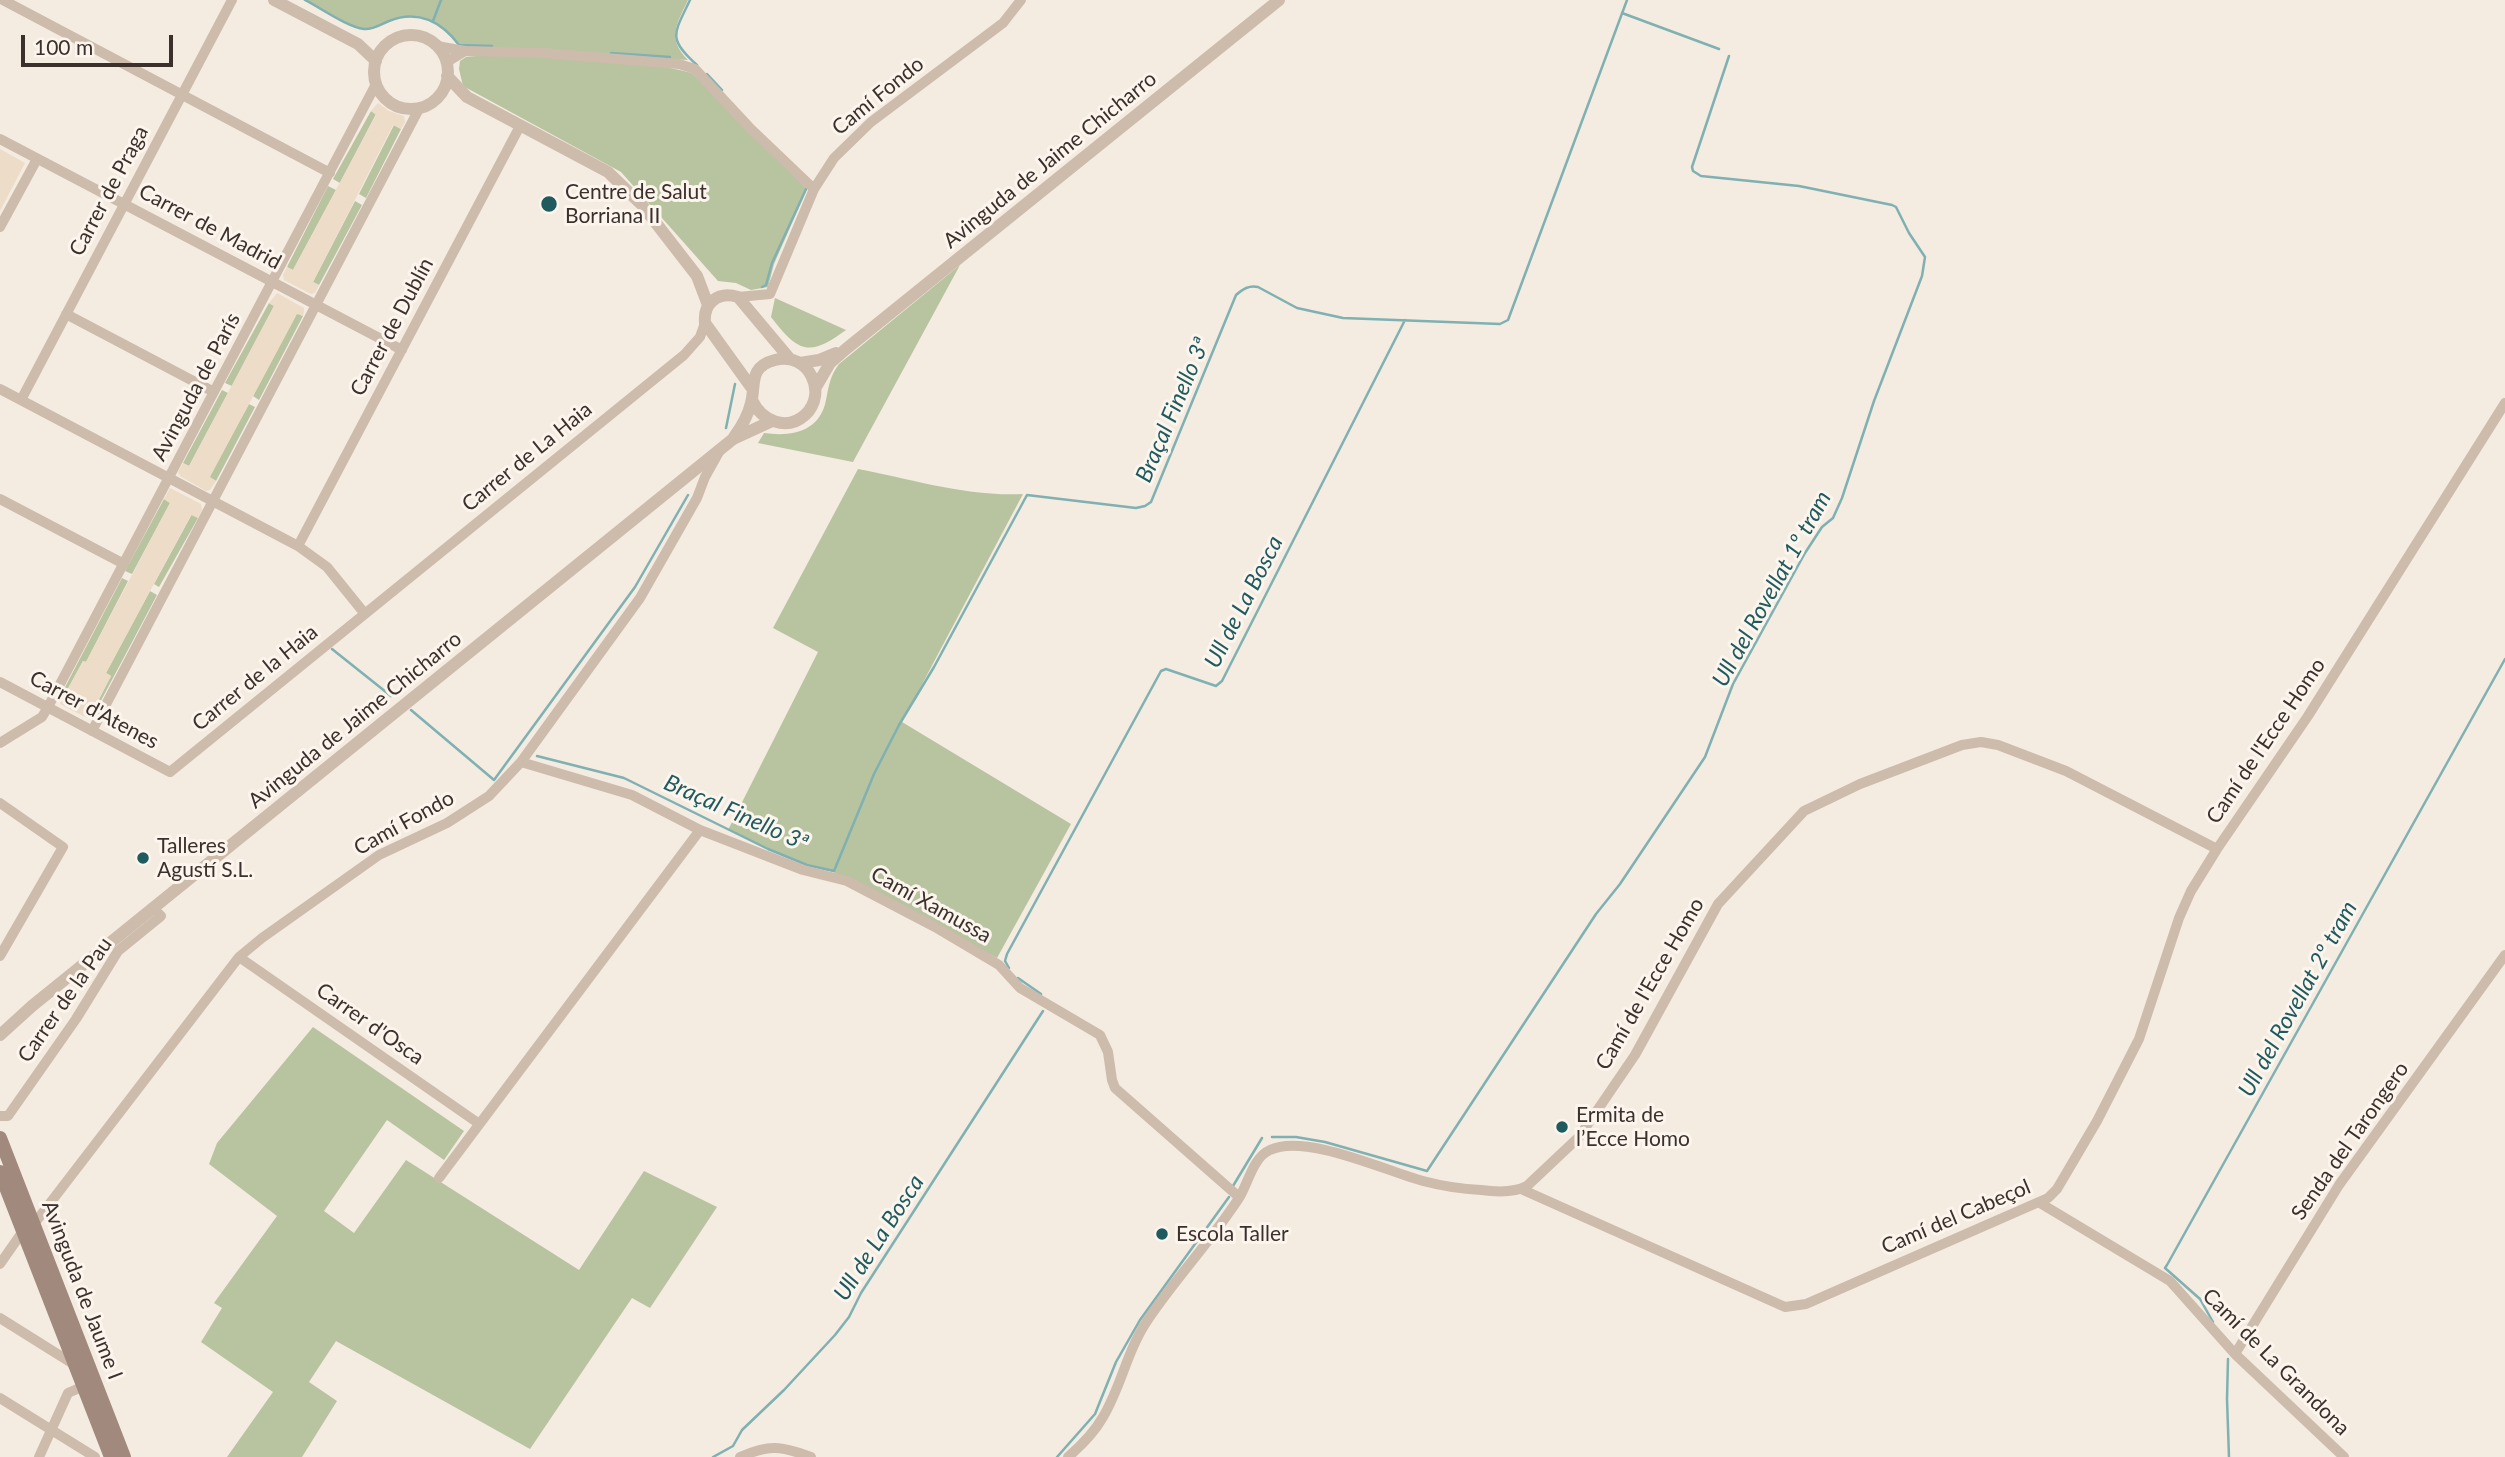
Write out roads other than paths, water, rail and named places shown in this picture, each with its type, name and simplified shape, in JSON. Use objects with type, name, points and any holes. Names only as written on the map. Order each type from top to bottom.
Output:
[{"type":"main road","name":"Avinguda de Jaume I","points":[[0,1138],[75,1365],[111,1457]]},
{"type":"main road","name":"Avinguda de Jaume I","points":[[0,1172],[28,1227],[124,1457]]},
{"type":"street","points":[[3,0],[330,173]]},
{"type":"street","name":"Carrer de Praga","points":[[21,400],[232,0]]},
{"type":"street","points":[[274,0],[358,44],[376,61]]},
{"type":"street","name":"Camí Fondo","points":[[732,296],[770,294],[814,189],[829,164],[871,122],[1003,23],[1021,0]]},
{"type":"street","name":"Avinguda de Jaime Chicharro","points":[[846,349],[1279,0]]},
{"type":"street","points":[[358,44],[387,43],[407,35],[428,39],[437,46],[447,62],[447,76],[440,94],[431,103],[420,107],[399,106],[389,101],[376,84],[376,61],[387,43]]},
{"type":"street","points":[[437,46],[465,51],[542,53],[679,64],[695,69],[749,127],[814,189]]},
{"type":"street","points":[[447,62],[465,51]]},
{"type":"street","points":[[447,76],[467,97],[608,172],[642,205],[698,276],[708,305]]},
{"type":"street","name":"Avinguda de París","points":[[48,707],[376,84]]},
{"type":"street","points":[[440,94],[467,97]]},
{"type":"street","points":[[92,731],[420,107]]},
{"type":"street","name":"Carrer de Dublín","points":[[298,546],[520,125]]},
{"type":"street","name":"Carrer de Madrid","points":[[0,139],[402,350]]},
{"type":"street","points":[[0,227],[37,159]]},
{"type":"street","points":[[698,276],[732,296],[810,373],[816,387]]},
{"type":"street","points":[[732,296],[719,296],[708,305],[705,323],[752,393],[760,413],[772,421],[787,423],[806,414],[814,401],[816,387],[830,363],[846,349]]},
{"type":"street","points":[[66,314],[214,392]]},
{"type":"street","name":"Carrer de La Haia","points":[[365,614],[684,355],[700,337],[705,323]]},
{"type":"street","points":[[733,439],[744,423],[757,373],[768,363],[818,360],[846,349]]},
{"type":"street","points":[[0,389],[298,546],[327,566],[365,614]]},
{"type":"street","name":"Camí de l'Ecce Homo","points":[[1521,1189],[1580,1137],[1634,1055],[1718,904],[1804,811],[1848,789],[1962,744],[1981,742],[1998,745],[2066,771],[2217,849],[2308,716],[2505,403]]},
{"type":"street","points":[[733,439],[772,421]]},
{"type":"street","name":"Avinguda de Jaime Chicharro","points":[[0,1035],[21,1014],[733,439]]},
{"type":"street","name":"Camí Fondo","points":[[0,1264],[239,957],[261,938],[379,855],[447,823],[489,796],[521,762],[640,598],[698,498],[719,450]]},
{"type":"street","points":[[0,499],[124,564]]},
{"type":"street","name":"Carrer de la Haia","points":[[170,772],[365,614]]},
{"type":"street","name":"Carrer d'Atenes","points":[[0,682],[170,772]]},
{"type":"street","points":[[0,743],[42,717],[48,707]]},
{"type":"street","name":"Camí Xamussa","points":[[521,762],[632,795],[700,830],[803,870],[847,881],[935,927],[999,965],[1020,988],[1100,1035],[1108,1052],[1115,1088],[1239,1197]]},
{"type":"street","points":[[0,803],[63,847],[0,956]]},
{"type":"street","points":[[439,1178],[700,830]]},
{"type":"street","name":"Camí del Cabeçol","points":[[1521,1189],[1785,1307],[1806,1304],[2039,1203],[2057,1189],[2140,1039],[2183,909],[2217,849]]},
{"type":"street","name":"Carrer de la Pau","points":[[0,1116],[8,1116],[76,1019],[118,951],[160,916],[153,908]]},
{"type":"street","name":"Senda del Tarongero","points":[[2235,1354],[2339,1185],[2505,955]]},
{"type":"street","name":"Carrer d'Osca","points":[[239,957],[478,1123]]},
{"type":"street","name":"Avinguda de Jaime Chicharro","points":[[0,1023],[21,1014]]},
{"type":"street","points":[[1068,1457],[1096,1430],[1128,1354],[1147,1321],[1239,1197],[1261,1155],[1270,1149],[1295,1145],[1337,1153],[1423,1181],[1462,1189],[1495,1192],[1521,1189]]},
{"type":"street","name":"Camí de La Grandona","points":[[2039,1203],[2170,1281],[2235,1354],[2344,1457]]},
{"type":"street","points":[[0,1318],[75,1365]]},
{"type":"street","points":[[38,1457],[68,1393],[84,1386]]},
{"type":"street","points":[[0,1398],[94,1457]]},
{"type":"street","points":[[740,1457],[761,1448],[777,1446],[811,1457]]},
{"type":"waterway","points":[[305,0],[357,28],[371,29],[400,18],[419,17],[437,24],[459,45],[492,46]]},
{"type":"waterway","points":[[433,21],[441,0]]},
{"type":"waterway","points":[[690,0],[676,35],[681,48],[697,65]]},
{"type":"waterway","name":"Braçal Finello 3ª","points":[[537,756],[624,778],[768,849],[807,865],[834,871],[874,774],[899,725],[934,667],[1027,495],[1136,508],[1151,502],[1236,295],[1249,287],[1258,287],[1297,308],[1343,318],[1500,324],[1508,320],[1627,0]]},
{"type":"waterway","name":"Ull del Rovellat 1º tram","points":[[1622,13],[1719,49]]},
{"type":"waterway","points":[[611,53],[670,57]]},
{"type":"waterway","name":"Ull del Rovellat 1º tram","points":[[1272,1137],[1296,1137],[1325,1142],[1427,1171],[1596,914],[1620,884],[1705,757],[1733,684],[1805,553],[1822,527],[1833,518],[1842,498],[1874,401],[1922,276],[1925,257],[1896,207],[1892,205],[1799,186],[1701,176],[1693,171],[1692,167],[1729,56]]},
{"type":"waterway","points":[[707,74],[722,90]]},
{"type":"waterway","points":[[762,287],[766,285],[772,263],[807,187]]},
{"type":"waterway","name":"Ull de La Bosca","points":[[1009,968],[1005,961],[1007,954],[1161,671],[1166,669],[1216,686],[1222,681],[1405,320]]},
{"type":"waterway","points":[[726,428],[735,384]]},
{"type":"waterway","points":[[411,710],[494,780],[635,587],[688,495]]},
{"type":"waterway","points":[[332,649],[391,696]]},
{"type":"waterway","name":"Ull del Rovellat 2º tram","points":[[2213,1322],[2200,1299],[2165,1268],[2505,659]]},
{"type":"waterway","name":"Ull de La Bosca","points":[[1018,978],[1041,994]]},
{"type":"waterway","name":"Ull de La Bosca","points":[[713,1457],[733,1446],[742,1430],[784,1390],[849,1317],[861,1293],[1043,1011]]},
{"type":"waterway","name":"Ull del Rovellat 1º tram","points":[[1233,1186],[1262,1138]]},
{"type":"waterway","name":"Ull del Rovellat 1º tram","points":[[1057,1457],[1095,1414],[1116,1362],[1140,1320],[1229,1197]]},
{"type":"waterway","name":"Ull del Rovellat 2º tram","points":[[2228,1359],[2229,1457]]},
{"type":"place","name":"Centre de Salut Borriana II","points":[[549,204]]},
{"type":"place","name":"Talleres Agustí S.L.","points":[[143,858]]},
{"type":"place","name":"Ermita de l’Ecce Homo","points":[[1562,1127]]},
{"type":"place","name":"Escola Taller","points":[[1162,1234]]}]
